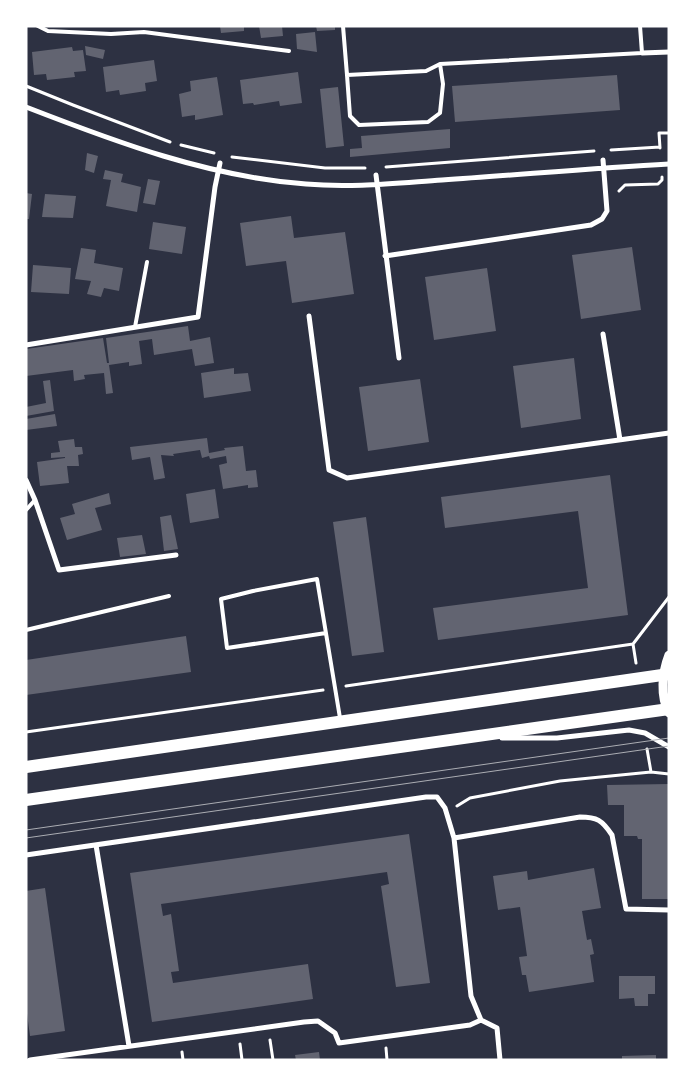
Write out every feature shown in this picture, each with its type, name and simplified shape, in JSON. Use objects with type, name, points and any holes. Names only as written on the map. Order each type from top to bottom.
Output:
[{"type":"main road","points":[[26,766],[666,674]]},
{"type":"main road","points":[[26,800],[668,711]]},
{"type":"street","points":[[642,53],[669,52]]},
{"type":"street","points":[[26,107],[145,150],[218,170],[266,180],[308,185],[377,185],[669,164]]},
{"type":"street","points":[[385,256],[591,225],[602,220],[607,211],[603,160]]},
{"type":"street","points":[[26,344],[198,317],[220,163]]},
{"type":"street","points":[[376,175],[399,358]]},
{"type":"street","points":[[309,316],[329,470],[347,478],[669,433]]},
{"type":"street","points":[[603,334],[620,440]]},
{"type":"street","points":[[26,480],[60,570],[176,555]]},
{"type":"street","points":[[668,711],[663,692],[669,655]]},
{"type":"street","points":[[469,738],[557,738],[629,730],[645,733],[669,747]]},
{"type":"street","points":[[26,855],[426,797],[437,797],[445,808],[454,838],[472,996],[481,1020],[497,1028],[500,1060]]},
{"type":"street","points":[[454,838],[580,817],[593,817],[605,825],[612,835],[626,909],[669,910]]},
{"type":"street","points":[[96,845],[129,1046]]},
{"type":"street","points":[[30,1060],[318,1021],[335,1033],[339,1043],[470,1024],[481,1020]]},
{"type":"lane","points":[[38,26],[48,31],[111,34],[144,32],[289,51]]},
{"type":"lane","points":[[343,26],[350,116],[359,124],[428,122],[440,113],[444,84],[440,64]]},
{"type":"lane","points":[[347,75],[426,70],[440,64],[642,53],[640,26]]},
{"type":"lane","points":[[135,327],[147,262]]},
{"type":"lane","points":[[26,510],[35,500]]},
{"type":"lane","points":[[326,633],[227,648],[221,599],[253,590],[317,579],[341,722]]},
{"type":"lane","points":[[26,630],[169,596]]},
{"type":"path","points":[[26,86],[167,141],[217,154]]},
{"type":"path","points":[[610,150],[660,147]]},
{"type":"path","points":[[382,167],[600,151]]},
{"type":"path","points":[[227,156],[325,168],[372,168]]},
{"type":"path","points":[[26,732],[633,644],[669,597]]},
{"type":"path","points":[[445,808],[456,807],[470,798],[560,781],[650,772],[669,774]]},
{"type":"path","points":[[268,1027],[272,1060]]},
{"type":"building","points":[[220,26],[244,26],[244,31],[221,33]]},
{"type":"building","points":[[259,26],[282,26],[283,36],[261,38]]},
{"type":"building","points":[[316,26],[335,26],[335,30],[317,31]]},
{"type":"building","points":[[315,32],[317,52],[297,49],[296,34]]},
{"type":"building","points":[[85,46],[105,50],[103,59],[86,55]]},
{"type":"building","points":[[72,47],[73,51],[83,50],[86,71],[74,72],[75,77],[47,80],[46,74],[34,75],[32,52]]},
{"type":"building","points":[[154,60],[157,81],[145,83],[146,91],[120,95],[119,90],[106,92],[103,67]]},
{"type":"building","points":[[298,72],[302,103],[280,106],[279,101],[254,105],[253,103],[243,104],[240,80]]},
{"type":"building","points":[[617,75],[620,110],[455,122],[452,86]]},
{"type":"building","points":[[217,77],[223,115],[195,120],[195,115],[182,117],[179,94],[191,91],[190,81]]},
{"type":"building","points":[[338,87],[344,146],[326,148],[320,89]]},
{"type":"building","points":[[450,129],[450,148],[350,157],[350,149],[362,148],[361,136]]},
{"type":"building","points":[[87,153],[98,156],[94,173],[85,170]]},
{"type":"building","points":[[105,170],[123,174],[121,182],[141,187],[137,212],[106,206],[111,180],[103,179]]},
{"type":"building","points":[[148,179],[160,181],[155,205],[143,203]]},
{"type":"building","points":[[26,193],[32,194],[29,219],[26,219]]},
{"type":"building","points":[[45,194],[76,196],[73,218],[42,217]]},
{"type":"building","points":[[291,216],[294,238],[345,232],[354,294],[292,303],[286,261],[246,266],[240,223]]},
{"type":"building","points":[[153,222],[186,227],[182,254],[149,249]]},
{"type":"building","points":[[632,247],[641,310],[581,319],[572,255]]},
{"type":"building","points":[[81,248],[96,250],[94,263],[123,268],[119,291],[104,288],[101,297],[87,294],[91,281],[75,279]]},
{"type":"building","points":[[33,265],[71,268],[69,294],[31,292]]},
{"type":"building","points":[[487,268],[496,331],[434,340],[425,277]]},
{"type":"building","points":[[188,326],[190,341],[210,337],[214,363],[195,366],[192,349],[154,355],[152,339],[139,341],[142,364],[129,366],[129,362],[109,365],[113,393],[106,394],[104,373],[84,375],[85,379],[74,381],[73,370],[26,376],[26,349],[103,338],[107,363],[109,363],[106,338]]},
{"type":"building","points":[[574,358],[581,419],[521,428],[513,366]]},
{"type":"building","points":[[234,368],[234,374],[248,373],[251,391],[204,398],[201,373]]},
{"type":"building","points":[[420,379],[429,442],[368,451],[359,387]]},
{"type":"building","points":[[50,380],[54,411],[26,416],[26,407],[46,403],[43,381]]},
{"type":"building","points":[[55,414],[57,426],[26,430],[26,419]]},
{"type":"building","points":[[207,438],[209,453],[225,450],[224,448],[243,446],[246,471],[256,470],[258,487],[248,488],[248,485],[223,489],[219,465],[227,463],[226,456],[210,459],[209,456],[202,458],[200,450],[173,454],[174,456],[161,455],[165,478],[154,480],[150,457],[132,460],[130,447]]},
{"type":"building","points":[[74,439],[75,447],[82,447],[83,454],[78,455],[79,466],[67,466],[69,483],[40,486],[37,462],[65,458],[51,458],[51,453],[60,452],[58,441]]},
{"type":"building","points":[[610,475],[628,615],[438,640],[433,608],[588,588],[578,511],[445,528],[441,497]]},
{"type":"building","points":[[215,489],[219,518],[190,523],[186,494]]},
{"type":"building","points":[[109,493],[111,504],[95,508],[102,530],[67,540],[60,518],[75,514],[72,504]]},
{"type":"building","points":[[171,515],[178,549],[164,551],[160,517]]},
{"type":"building","points":[[366,517],[384,652],[352,656],[333,522]]},
{"type":"building","points":[[142,535],[146,554],[120,557],[117,538]]},
{"type":"building","points":[[186,636],[191,672],[26,695],[26,660]]},
{"type":"building","points":[[669,784],[669,899],[642,899],[642,839],[638,839],[637,836],[624,836],[624,805],[608,805],[607,785]]},
{"type":"building","points":[[409,834],[430,983],[396,987],[381,886],[389,884],[387,872],[161,904],[163,916],[171,914],[179,971],[171,972],[173,983],[308,964],[313,999],[152,1022],[130,873]]},
{"type":"building","points":[[594,868],[601,908],[582,911],[587,940],[591,939],[594,954],[590,955],[594,982],[529,992],[526,975],[522,975],[519,957],[527,956],[520,907],[498,910],[493,876],[527,871],[528,880]]},
{"type":"building","points":[[45,888],[65,1031],[30,1036],[26,1006],[26,891]]},
{"type":"building","points":[[619,976],[655,976],[655,994],[648,994],[648,1006],[635,1006],[634,998],[619,999]]},
{"type":"building","points":[[319,1052],[320,1060],[296,1060],[295,1055]]},
{"type":"building","points":[[656,1055],[656,1060],[622,1060],[622,1056]]},
{"type":"tram line","points":[[26,830],[669,738]]},
{"type":"tram line","points":[[26,838],[669,746]]}]
